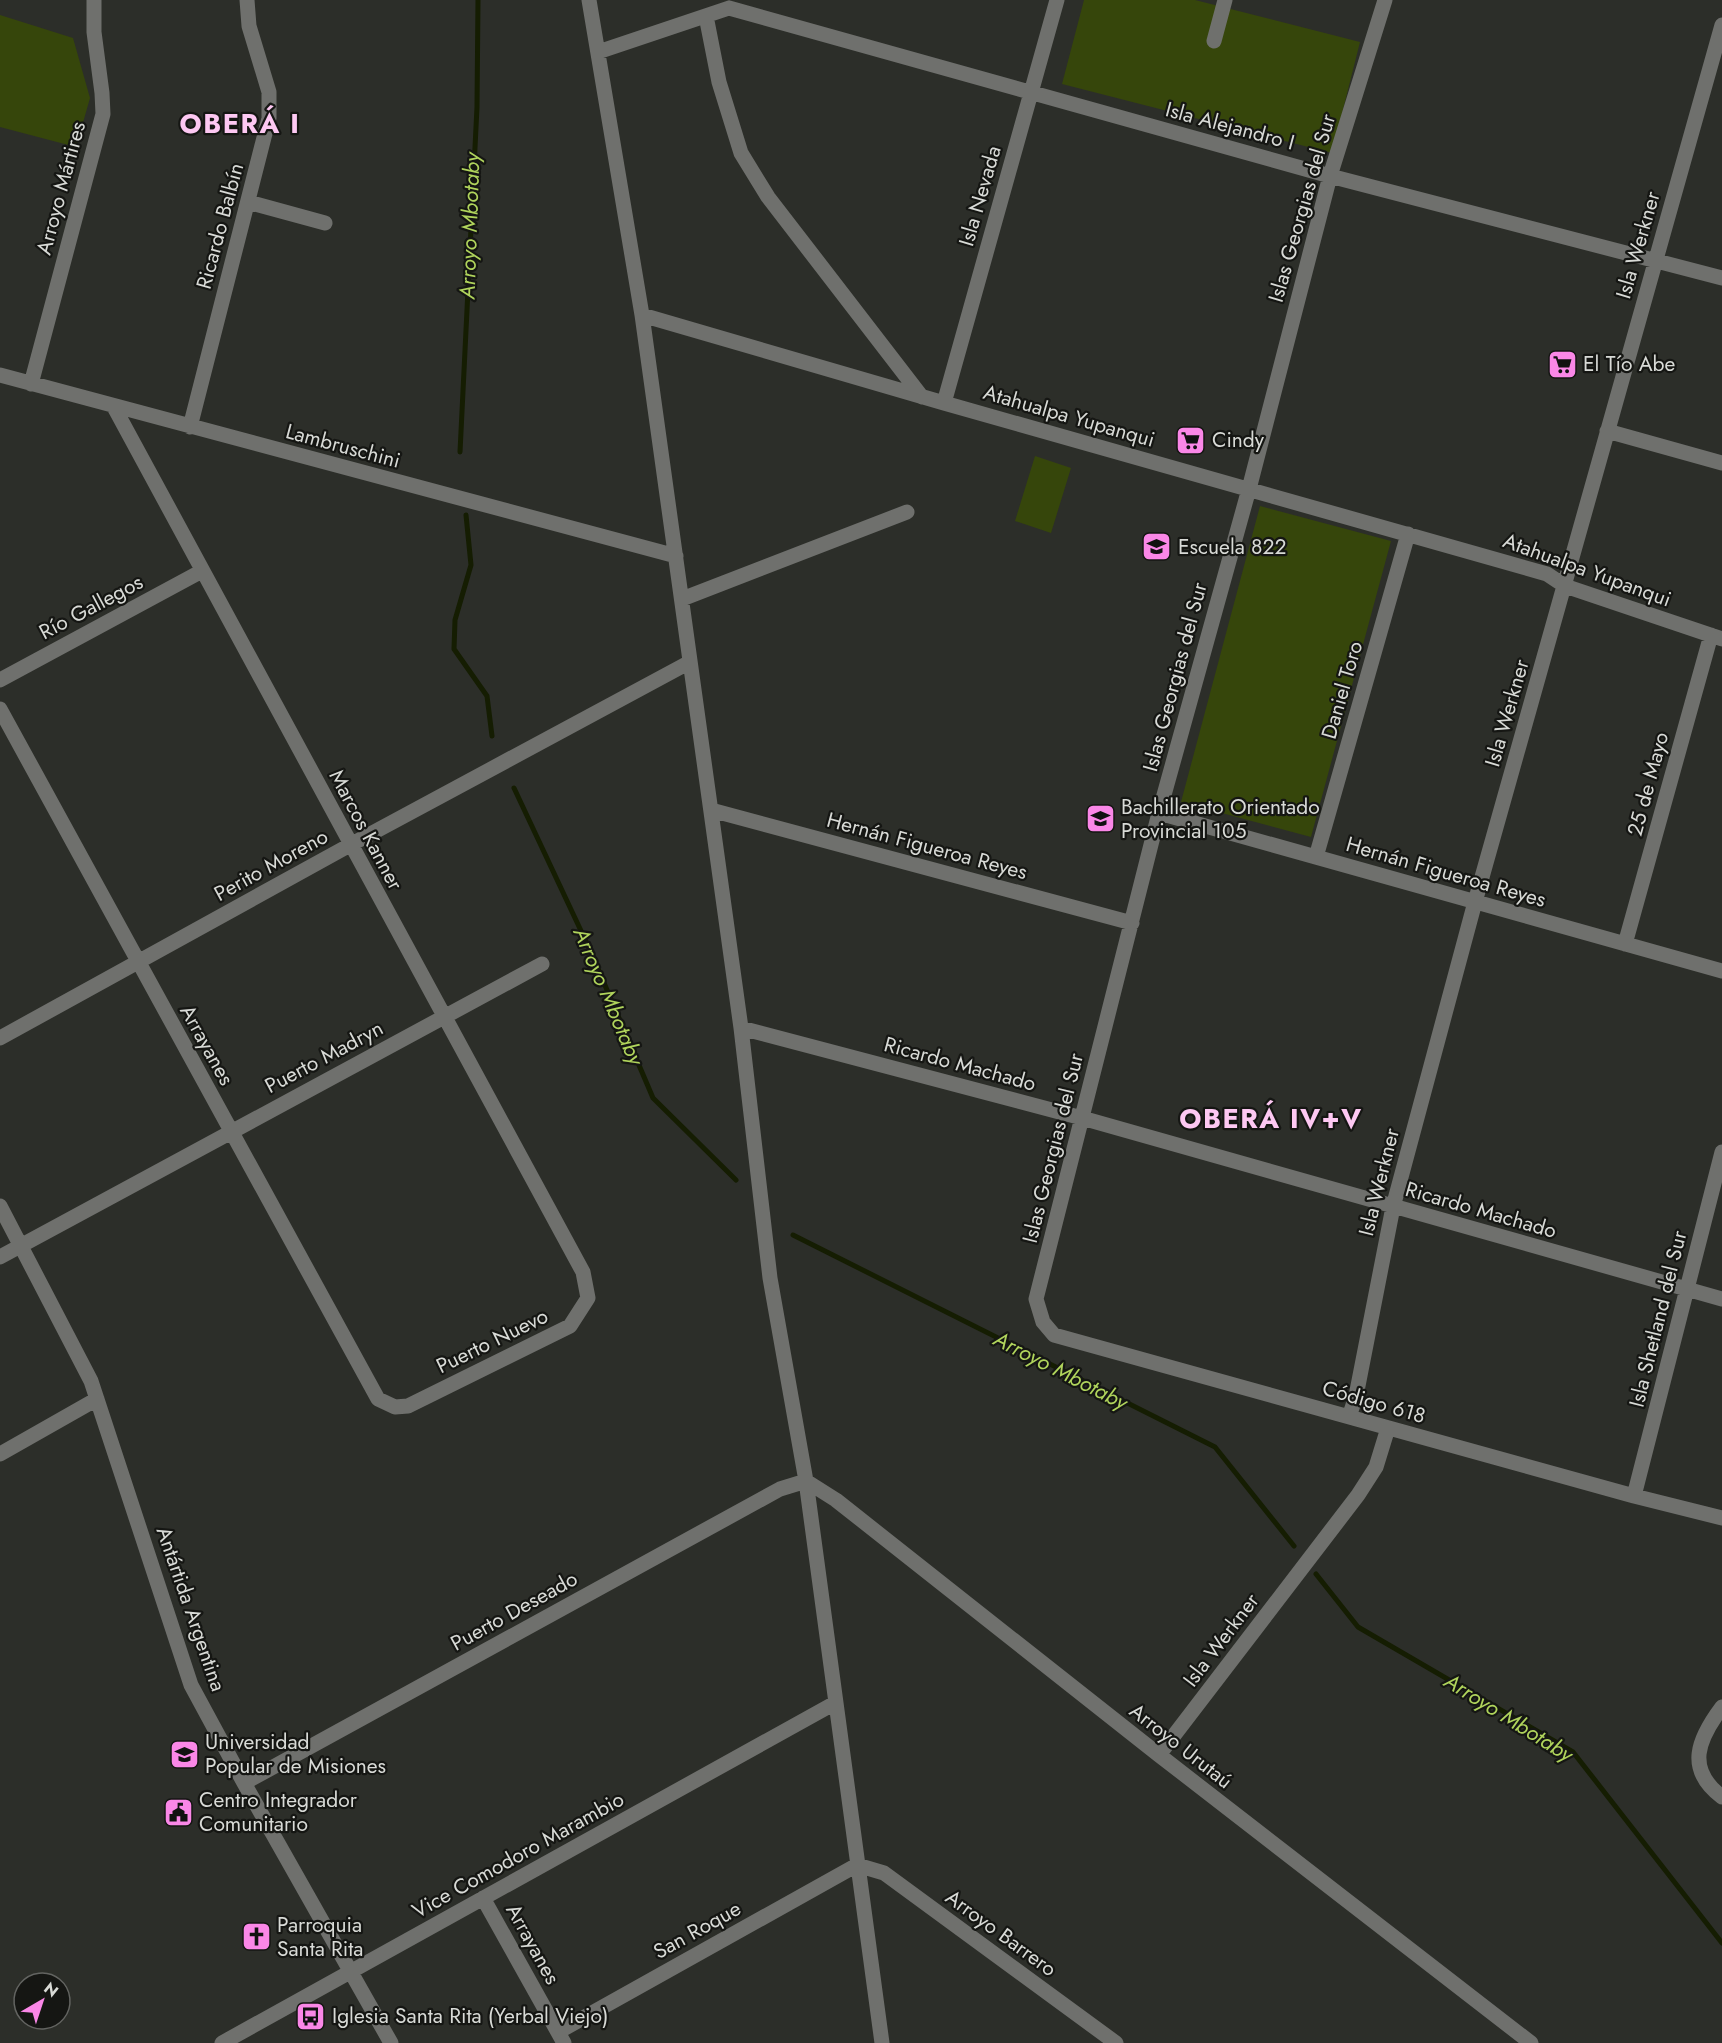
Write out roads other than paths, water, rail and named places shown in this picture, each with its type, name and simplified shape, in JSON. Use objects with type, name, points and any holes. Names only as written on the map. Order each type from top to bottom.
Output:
[{"type":"street","name":"Arroyo Mártires","points":[[31,384],[103,114],[94,32],[94,0]]},
{"type":"street","name":"Ricardo Balbín","points":[[190,427],[270,118],[269,92],[249,26],[247,0]]},
{"type":"street","points":[[589,0],[642,315],[741,1028],[770,1278],[806,1481],[882,2043]]},
{"type":"street","name":"Isla Nevada","points":[[944,403],[1057,0]]},
{"type":"street","points":[[1214,41],[1226,0]]},
{"type":"street","name":"Islas Georgias del Sur","points":[[1036,1299],[1159,813],[1249,489],[1330,176],[1386,0]]},
{"type":"street","points":[[598,52],[706,16],[731,4]]},
{"type":"street","name":"Isla Alejandro I","points":[[731,4],[1031,93],[1330,176],[1722,278]]},
{"type":"street","points":[[706,16],[719,82],[741,153],[768,197],[922,397]]},
{"type":"street","name":"Isla Werkner","points":[[1349,1417],[1356,1396],[1393,1207],[1475,902],[1722,24]]},
{"type":"street","points":[[248,202],[325,223]]},
{"type":"street","name":"Atahualpa Yupanqui","points":[[642,315],[1547,574],[1565,586],[1716,637]]},
{"type":"street","name":"Lambruschini","points":[[0,375],[676,556]]},
{"type":"street","name":"Marcos Kanner","points":[[114,407],[583,1272]]},
{"type":"street","points":[[1607,430],[1722,463]]},
{"type":"street","points":[[682,599],[907,512]]},
{"type":"street","name":"Daniel Toro","points":[[1316,857],[1408,534]]},
{"type":"street","name":"Río Gallegos","points":[[0,681],[202,571]]},
{"type":"street","name":"25 de Mayo","points":[[1625,944],[1716,637]]},
{"type":"street","name":"Perito Moreno","points":[[0,1038],[350,845],[690,662]]},
{"type":"street","name":"Arrayanes","points":[[0,709],[378,1399]]},
{"type":"street","name":"Hernán Figueroa Reyes","points":[[711,810],[1132,923]]},
{"type":"street","name":"Hernán Figueroa Reyes","points":[[1159,813],[1722,971]]},
{"type":"street","name":"Puerto Madryn","points":[[0,1257],[542,964]]},
{"type":"street","name":"Ricardo Machado","points":[[741,1028],[1082,1118],[1722,1299]]},
{"type":"street","name":"Isla Shetland del Sur","points":[[1634,1496],[1722,1152]]},
{"type":"street","name":"Antártida Argentina","points":[[0,1206],[92,1381],[191,1685],[243,1783],[391,2043]]},
{"type":"street","name":"Puerto Nuevo","points":[[378,1399],[395,1407],[408,1406],[570,1326],[588,1298],[583,1272]]},
{"type":"street","name":"Código 618","points":[[1036,1299],[1043,1322],[1054,1335],[1634,1496],[1722,1518]]},
{"type":"street","points":[[0,1454],[97,1399]]},
{"type":"street","name":"Isla Werkner","points":[[1159,1755],[1358,1495],[1376,1467],[1388,1428]]},
{"type":"street","name":"Arroyo Urutaú","points":[[806,1481],[836,1500],[1159,1755],[1531,2043]]},
{"type":"street","name":"Puerto Deseado","points":[[243,1783],[780,1489],[806,1481]]},
{"type":"street","name":"Vice Comodoro Marambio","points":[[222,2043],[835,1703]]},
{"type":"street","points":[[1722,1707],[1701,1744],[1697,1763],[1703,1777],[1722,1797]]},
{"type":"street","name":"San Roque","points":[[561,2038],[857,1865]]},
{"type":"street","name":"Arroyo Barrero","points":[[857,1865],[884,1873],[1115,2043]]},
{"type":"street","name":"Arrayanes","points":[[483,1898],[561,2038]]},
{"type":"waterway","name":"Arroyo Mbotaby","points":[[460,452],[477,107],[478,0]]},
{"type":"waterway","name":"Arroyo Mbotaby","points":[[466,515],[471,565],[455,620],[454,649],[487,696],[492,736]]},
{"type":"waterway","name":"Arroyo Mbotaby","points":[[514,788],[590,950],[653,1098],[736,1180]]},
{"type":"waterway","name":"Arroyo Mbotaby","points":[[793,1235],[1215,1447],[1294,1546]]},
{"type":"waterway","name":"Arroyo Mbotaby","points":[[1316,1574],[1358,1627],[1573,1752],[1722,1943]]},
{"type":"place","name":"El Tío Abe","points":[[1562,364]]},
{"type":"place","name":"Cindy","points":[[1191,440]]},
{"type":"place","name":"Escuela 822","points":[[1157,547]]},
{"type":"place","name":"Bachillerato Orientado Provincial 105","points":[[1100,819]]},
{"type":"place","name":"Universidad Popular de Misiones","points":[[184,1754]]},
{"type":"place","name":"Centro Integrador Comunitario","points":[[178,1812]]},
{"type":"place","name":"Parroquia Santa Rita","points":[[256,1937]]},
{"type":"place","name":"Iglesia Santa Rita (Yerbal Viejo)","points":[[311,2016]]},
{"type":"district","name":"OBERÁ I","points":[[240,124]]},
{"type":"district","name":"OBERÁ IV+V","points":[[1271,1119]]}]
